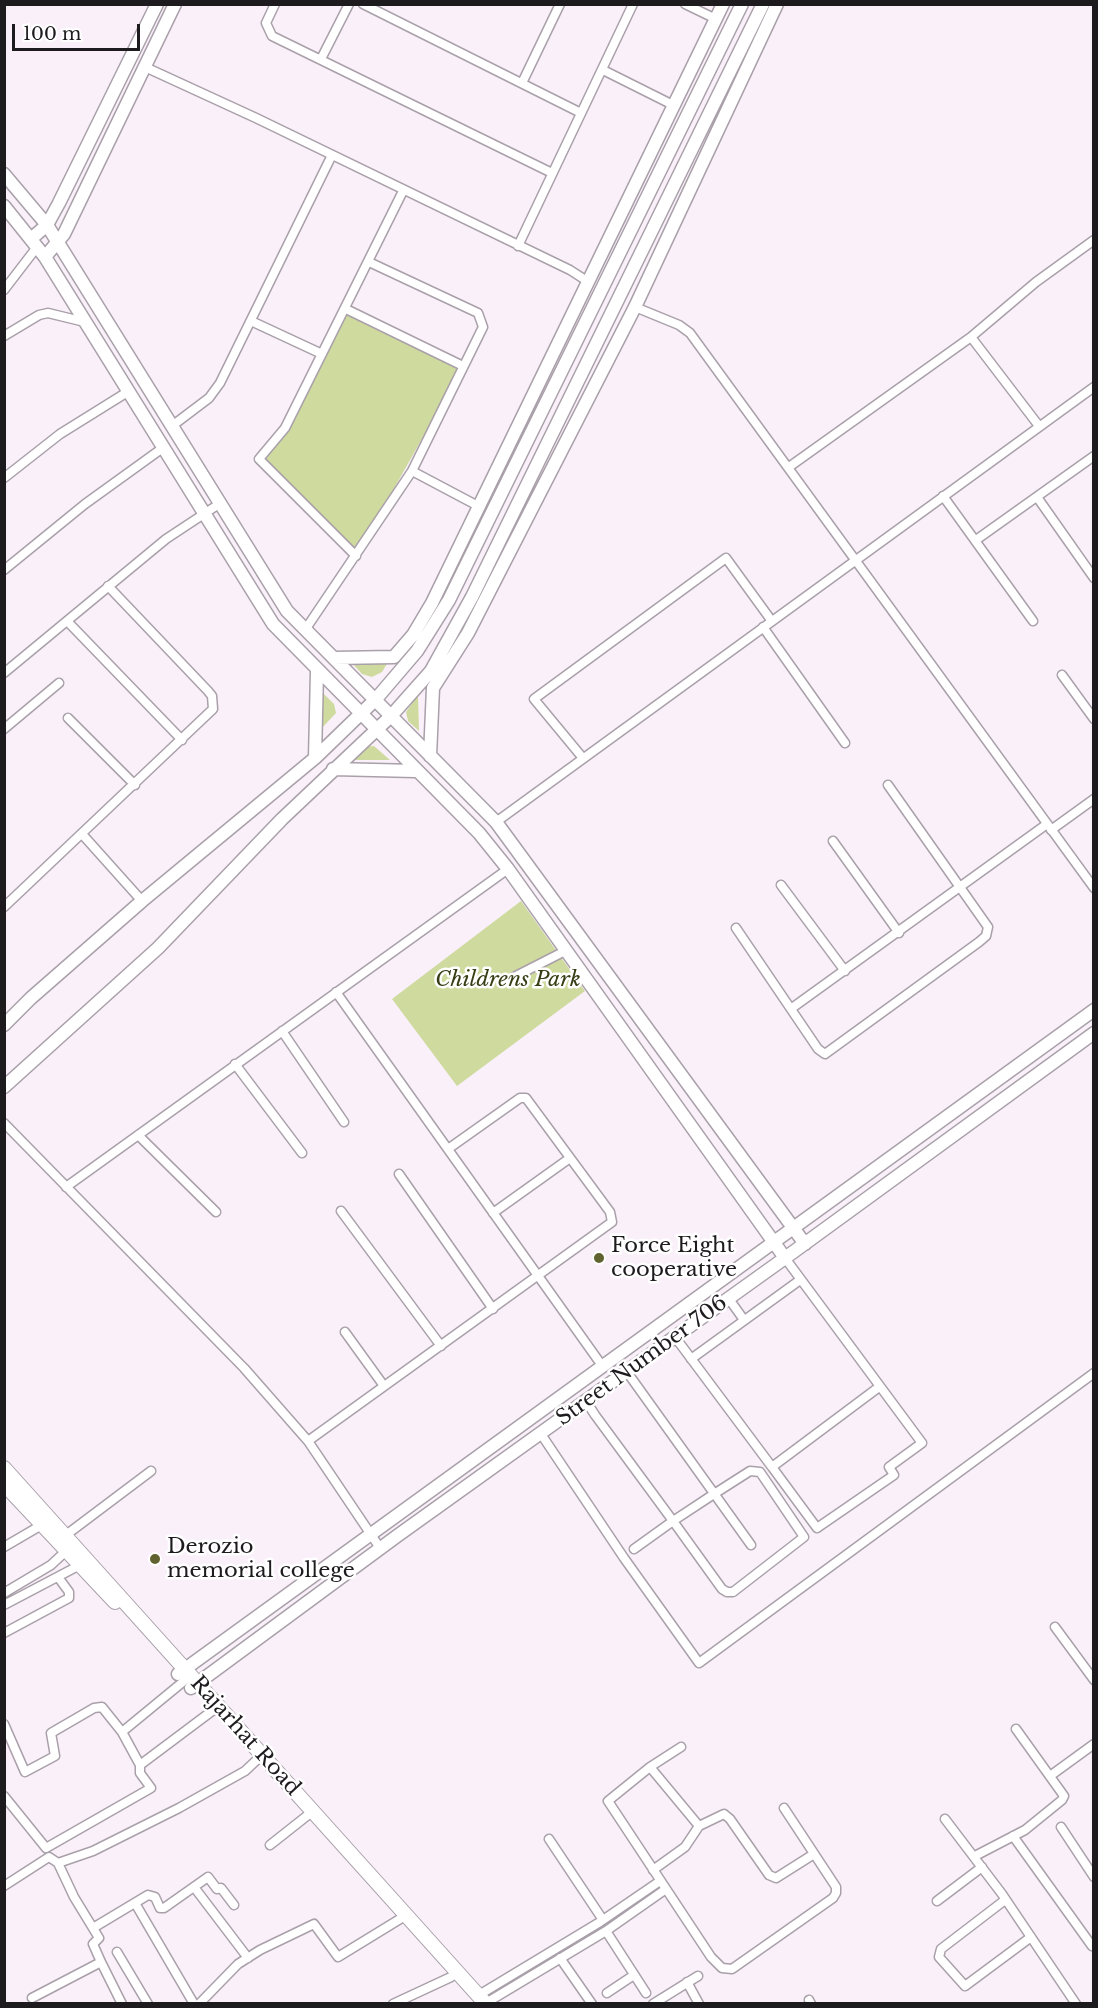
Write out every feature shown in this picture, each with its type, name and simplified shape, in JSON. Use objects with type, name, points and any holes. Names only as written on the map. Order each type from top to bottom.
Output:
[{"type":"main road","name":"Rajarhat Road","points":[[4,1468],[66,1550],[260,1757],[482,2001]]},
{"type":"main road","name":"Rajarhat Road","points":[[4,1484],[47,1522],[66,1535],[213,1711],[260,1757],[308,1815],[452,1977],[482,2001]]},
{"type":"street","points":[[4,290],[38,248],[47,225],[157,4]]},
{"type":"street","points":[[38,248],[58,243],[176,4]]},
{"type":"street","points":[[275,4],[266,23],[269,34],[552,173]]},
{"type":"street","points":[[321,59],[349,4]]},
{"type":"street","points":[[363,4],[581,112]]},
{"type":"street","points":[[522,83],[560,4]]},
{"type":"street","points":[[518,246],[633,4]]},
{"type":"street","points":[[686,4],[716,19]]},
{"type":"street","points":[[334,658],[394,657],[432,603],[723,4]]},
{"type":"street","points":[[4,1025],[30,998],[142,901],[315,758],[402,672],[430,633],[509,480],[742,4]]},
{"type":"street","points":[[4,1087],[158,948],[333,769],[391,716],[431,671],[452,637],[763,4]]},
{"type":"street","points":[[430,756],[433,688],[468,633],[635,308],[777,4]]},
{"type":"street","points":[[145,67],[332,155],[587,281]]},
{"type":"street","points":[[603,70],[675,106]]},
{"type":"street","points":[[172,426],[209,399],[220,383],[332,155]]},
{"type":"street","points":[[4,174],[47,225],[287,611],[496,822],[805,1244]]},
{"type":"street","points":[[356,556],[259,459],[285,428],[403,191]]},
{"type":"street","points":[[4,206],[38,248],[273,624],[360,715],[479,833],[508,869],[800,1280],[922,1443],[889,1467],[894,1475],[817,1528],[675,1337]]},
{"type":"street","points":[[789,467],[971,337],[1036,282],[1094,240]]},
{"type":"street","points":[[305,630],[412,471],[483,327],[480,315],[369,262]]},
{"type":"street","points":[[635,308],[679,325],[690,333],[1094,888]]},
{"type":"street","points":[[346,309],[464,366]]},
{"type":"street","points":[[4,336],[39,315],[48,313],[85,322]]},
{"type":"street","points":[[251,321],[322,354]]},
{"type":"street","points":[[971,337],[1039,426]]},
{"type":"street","points":[[496,822],[582,757],[1094,387]]},
{"type":"street","points":[[4,478],[60,434],[129,391]]},
{"type":"street","points":[[4,570],[85,504],[164,447]]},
{"type":"street","points":[[976,540],[1094,456]]},
{"type":"street","points":[[503,459],[509,480]]},
{"type":"street","points":[[412,471],[480,507]]},
{"type":"street","points":[[534,472],[539,495]]},
{"type":"street","points":[[943,496],[1034,621]]},
{"type":"street","points":[[1037,497],[1094,578]]},
{"type":"street","points":[[4,673],[166,539],[219,504]]},
{"type":"street","points":[[582,757],[534,699],[726,558],[771,620]]},
{"type":"street","points":[[4,907],[213,709],[212,696],[108,586]]},
{"type":"street","points":[[67,621],[182,740]]},
{"type":"street","points":[[763,627],[845,742]]},
{"type":"street","points":[[315,758],[317,671]]},
{"type":"street","points":[[1062,675],[1094,719]]},
{"type":"street","points":[[4,729],[59,683]]},
{"type":"street","points":[[68,718],[135,784]]},
{"type":"street","points":[[333,769],[416,771]]},
{"type":"street","points":[[736,928],[818,1049],[825,1054],[986,936],[988,927],[888,785]]},
{"type":"street","points":[[792,1008],[1049,827],[1094,799]]},
{"type":"street","points":[[82,834],[142,901]]},
{"type":"street","points":[[832,841],[899,933]]},
{"type":"street","points":[[66,1187],[508,869]]},
{"type":"street","points":[[781,885],[845,971]]},
{"type":"street","points":[[514,977],[567,950]]},
{"type":"street","points":[[336,992],[603,1367]]},
{"type":"street","points":[[122,1732],[372,1535],[1094,1010]]},
{"type":"street","points":[[282,1031],[344,1122]]},
{"type":"street","name":"Street Number 706","points":[[187,1679],[380,1548],[541,1434],[1094,1033]]},
{"type":"street","points":[[235,1064],[302,1153]]},
{"type":"street","points":[[309,1441],[612,1222],[610,1212],[526,1098],[520,1098],[448,1149]]},
{"type":"street","points":[[4,1123],[244,1368],[309,1441],[380,1548]]},
{"type":"street","points":[[138,1135],[216,1212]]},
{"type":"street","points":[[493,1213],[570,1158]]},
{"type":"street","points":[[399,1174],[493,1309]]},
{"type":"street","points":[[341,1211],[441,1346]]},
{"type":"street","points":[[691,1359],[800,1280]]},
{"type":"street","points":[[729,1299],[744,1320]]},
{"type":"street","points":[[345,1332],[384,1386]]},
{"type":"street","points":[[627,1372],[751,1545]]},
{"type":"street","points":[[541,1434],[699,1664],[1094,1373]]},
{"type":"street","points":[[772,1467],[879,1387]]},
{"type":"street","points":[[586,1401],[673,1521],[727,1592],[733,1592],[804,1537],[760,1472],[750,1471],[673,1521],[634,1549]]},
{"type":"street","points":[[66,1535],[151,1471]]},
{"type":"street","points":[[4,1547],[47,1522]]},
{"type":"street","points":[[4,1593],[51,1564],[66,1550]]},
{"type":"street","points":[[4,1605],[80,1564]]},
{"type":"street","points":[[4,1633],[69,1598],[69,1592],[58,1577]]},
{"type":"street","points":[[1055,1628],[1094,1680]]},
{"type":"street","points":[[4,1724],[25,1772],[55,1756],[51,1733],[94,1708],[102,1707],[122,1732],[140,1765],[140,1773],[151,1788],[47,1853],[4,1886]]},
{"type":"street","points":[[140,1765],[213,1711]]},
{"type":"street","points":[[975,1856],[1013,1836],[1062,1800],[1062,1790],[1016,1729]]},
{"type":"street","points":[[1050,1776],[1094,1744]]},
{"type":"street","points":[[681,1747],[650,1767],[608,1801],[711,1957],[722,1968],[732,1969],[832,1898],[836,1887],[784,1808]]},
{"type":"street","points":[[58,1863],[93,1851],[179,1808],[230,1780],[260,1757]]},
{"type":"street","points":[[650,1767],[699,1826]]},
{"type":"street","points":[[4,1796],[47,1853],[58,1863],[99,1938],[93,1944],[122,2004]]},
{"type":"street","points":[[653,1870],[685,1848],[699,1826],[724,1814],[730,1819],[769,1875],[776,1878],[814,1854]]},
{"type":"street","points":[[270,1845],[308,1815]]},
{"type":"street","points":[[945,1819],[975,1856],[1076,2004]]},
{"type":"street","points":[[1061,1827],[1094,1877]]},
{"type":"street","points":[[1013,1836],[1092,1946]]},
{"type":"street","points":[[549,1839],[603,1920]]},
{"type":"street","points":[[937,1901],[982,1868]]},
{"type":"street","points":[[93,1928],[152,1895],[160,1908],[164,1908],[208,1877],[217,1889],[221,1888],[234,1905]]},
{"type":"street","points":[[482,2001],[507,1976],[603,1920],[660,1881]]},
{"type":"street","points":[[194,1887],[248,1958]]},
{"type":"street","points":[[482,2001],[514,1987],[606,1931],[666,1889]]},
{"type":"street","points":[[1005,1900],[940,1949],[939,1957],[965,1986],[1031,1937]]},
{"type":"street","points":[[135,1903],[196,2004],[248,1958],[315,1924],[338,1957],[400,1919]]},
{"type":"street","points":[[606,1931],[646,1993]]},
{"type":"street","points":[[117,1952],[148,2004]]},
{"type":"street","points":[[560,1958],[591,2004]]},
{"type":"street","points":[[32,1998],[101,1962]]},
{"type":"street","points":[[608,1993],[634,1975]]},
{"type":"street","points":[[507,1976],[514,1987]]},
{"type":"street","points":[[652,2004],[698,1976]]},
{"type":"street","points":[[393,2004],[452,1977]]},
{"type":"street","points":[[687,1982],[699,2004]]},
{"type":"green space","points":[[346,309],[463,366],[356,556],[259,459],[296,418]]},
{"type":"green space","points":[[390,659],[382,672],[372,677],[362,674],[352,663]]},
{"type":"green space","points":[[321,691],[334,704],[336,713],[321,729]]},
{"type":"green space","points":[[418,695],[419,731],[408,721],[406,712]]},
{"type":"green space","points":[[374,746],[390,760],[351,760],[365,747]]},
{"type":"green space","name":"Childrens Park","points":[[521,901],[585,991],[457,1086],[392,999]]},
{"type":"place","name":"Force Eight cooperative","points":[[599,1258]]},
{"type":"place","name":"Derozio memorial college","points":[[155,1559]]}]
